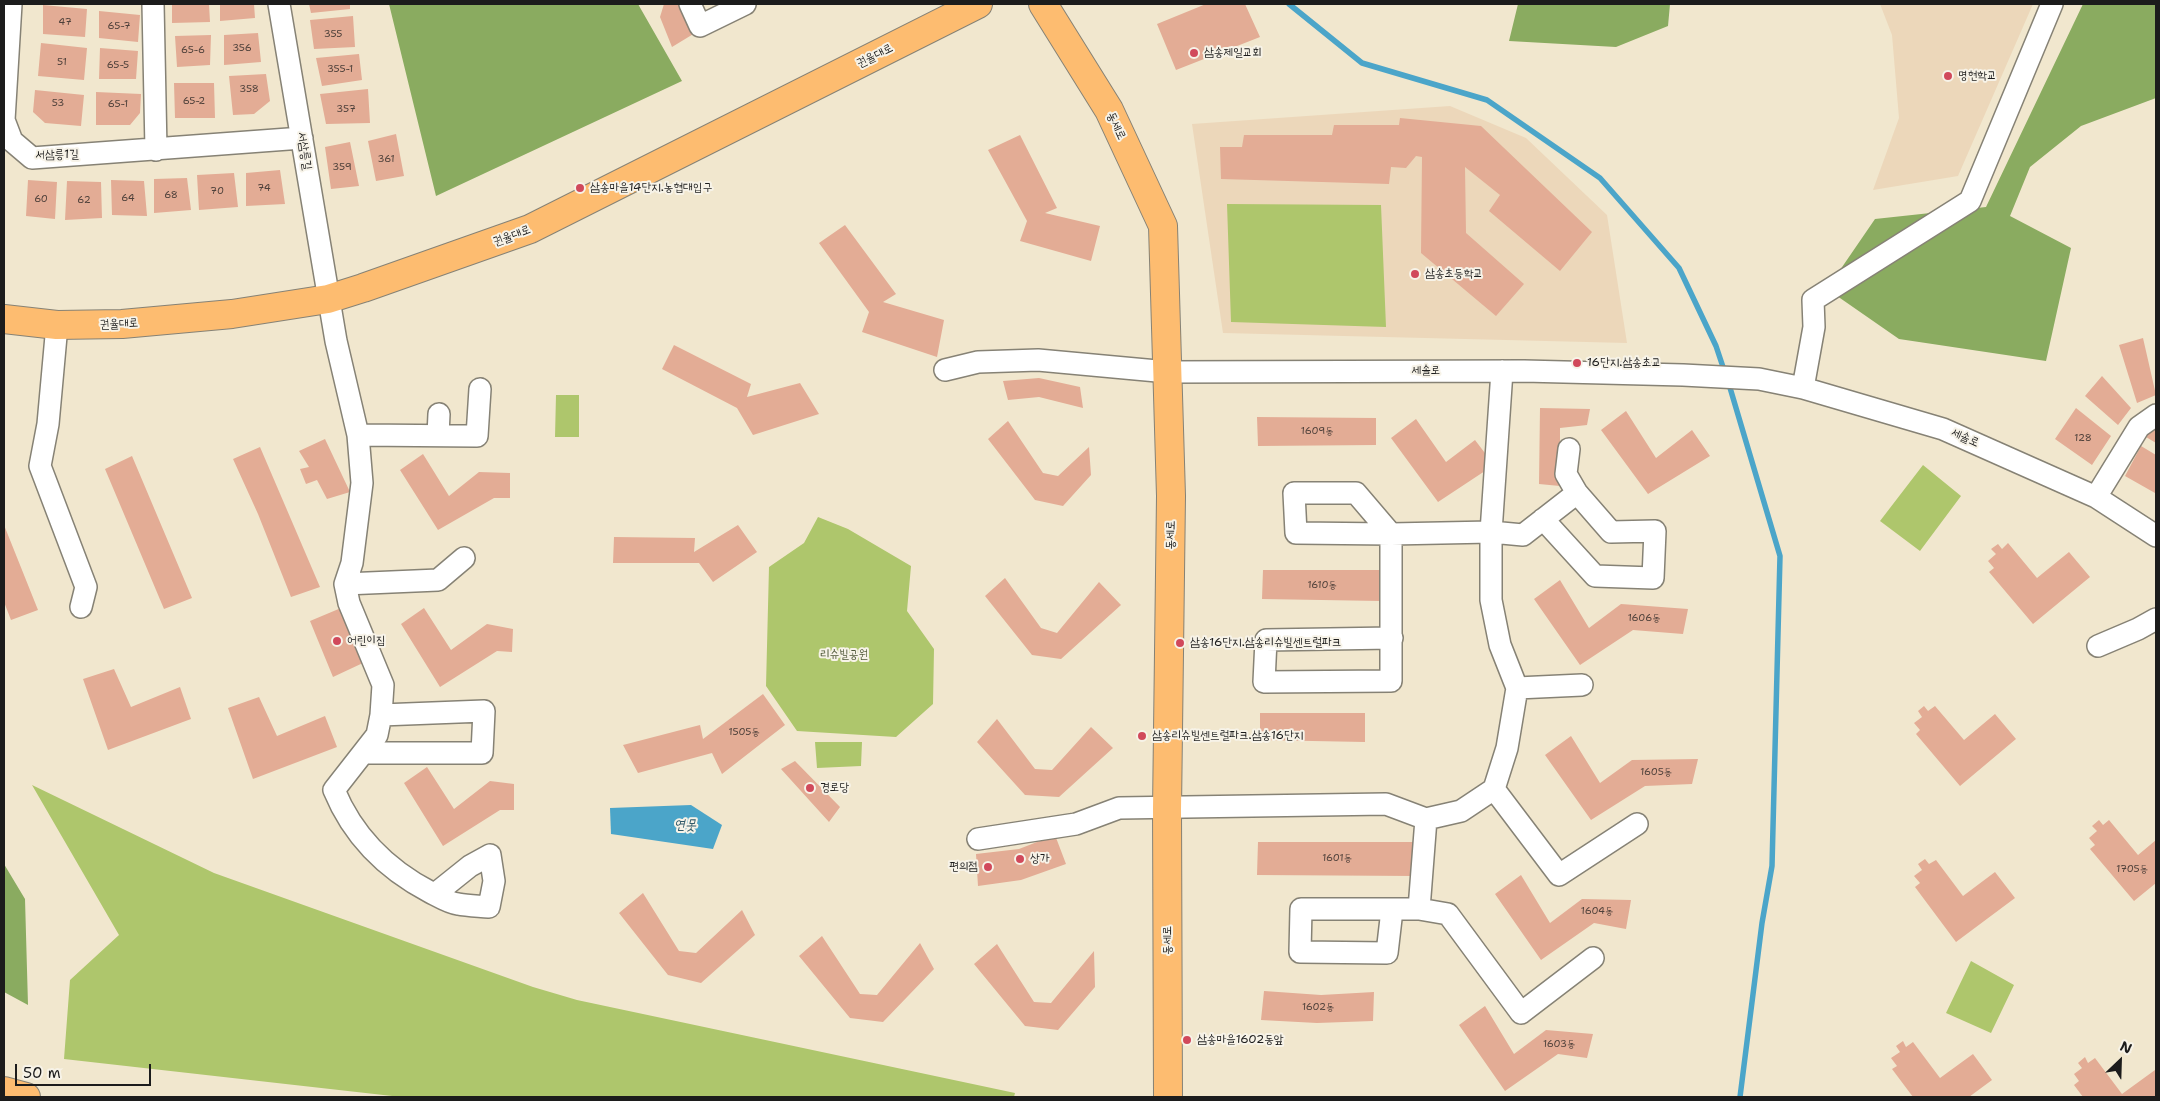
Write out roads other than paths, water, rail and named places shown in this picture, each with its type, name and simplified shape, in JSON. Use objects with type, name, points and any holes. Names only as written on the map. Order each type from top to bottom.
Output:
[{"type":"main road","name":"권율대로","points":[[4,320],[57,325],[122,324],[232,314],[328,299],[432,265],[530,229],[978,4]]},
{"type":"main road","name":"동세로","points":[[1043,4],[1109,110],[1163,226],[1171,496],[1168,1097]]},
{"type":"main road","points":[[4,1091],[26,1097]]},
{"type":"street","name":"서삼릉1길","points":[[11,4],[4,120],[12,141],[32,158],[302,138]]},
{"type":"street","points":[[153,4],[156,150]]},
{"type":"street","name":"서삼릉길","points":[[280,4],[328,299],[358,435],[362,483],[352,563],[345,584]]},
{"type":"street","points":[[690,4],[700,26],[745,4]]},
{"type":"street","points":[[1803,388],[1814,326],[1813,300],[1970,201],[2052,4]]},
{"type":"street","points":[[57,325],[48,424],[40,466],[86,587],[82,607]]},
{"type":"street","name":"세솔로","points":[[945,370],[978,362],[1038,360],[1168,372],[1502,370],[1683,374],[1758,379],[1803,388],[1943,429],[2096,497],[2156,536]]},
{"type":"street","points":[[978,839],[1076,824],[1119,808],[1168,809],[1386,804],[1426,818],[1461,811],[1494,789],[1508,748],[1517,688],[1500,645],[1491,600],[1491,532],[1502,370]]},
{"type":"street","points":[[358,435],[477,436],[480,389]]},
{"type":"street","points":[[438,414],[438,435]]},
{"type":"street","points":[[2096,497],[2139,426],[2156,414]]},
{"type":"street","points":[[1543,519],[1594,576],[1653,578],[1655,531],[1611,532],[1577,493],[1566,474],[1569,450]]},
{"type":"street","points":[[1392,638],[1266,640],[1264,682],[1391,681],[1392,638],[1392,534],[1491,532],[1523,535],[1577,493]]},
{"type":"street","points":[[435,894],[391,868],[374,853],[342,810],[334,790],[365,753],[376,735],[382,715],[383,685],[349,603],[345,584],[438,580],[464,558]]},
{"type":"street","points":[[2098,646],[2156,619]]},
{"type":"street","points":[[1517,688],[1582,685]]},
{"type":"street","points":[[365,753],[482,753],[484,712],[382,715]]},
{"type":"street","points":[[1494,789],[1559,875],[1637,824]]},
{"type":"street","points":[[1419,909],[1426,818]]},
{"type":"street","points":[[1392,910],[1419,909],[1448,914],[1520,1013],[1592,958]]},
{"type":"water","name":"연못","points":[[691,805],[722,825],[713,849],[611,834],[610,808]]},
{"type":"waterway","points":[[1289,4],[1362,63],[1487,100],[1600,178],[1679,268],[1716,346],[1725,373]]},
{"type":"waterway","points":[[1728,381],[1780,556],[1772,866],[1762,923],[1740,1097]]},
{"type":"place","name":"삼송제일교회","points":[[1194,53]]},
{"type":"place","name":"명현학교","points":[[1948,76]]},
{"type":"place","name":"삼송마을14단지.농협대입구","points":[[580,188]]},
{"type":"place","name":"삼송초등학교","points":[[1415,274]]},
{"type":"place","name":"16단지.삼송초교","points":[[1577,363]]},
{"type":"place","name":"어린이집","points":[[337,641]]},
{"type":"place","name":"삼송16단지.삼송리슈빌센트럴파크","points":[[1180,643]]},
{"type":"place","name":"삼송리슈빌센트럴파크.삼송16단지","points":[[1142,736]]},
{"type":"place","name":"경로당","points":[[810,788]]},
{"type":"place","name":"상가","points":[[1020,859]]},
{"type":"place","name":"편의점","points":[[988,867]]},
{"type":"place","name":"삼송마을1602동앞","points":[[1187,1040]]},
{"type":"park label","name":"리슈빌공원","points":[[844,655]]}]
